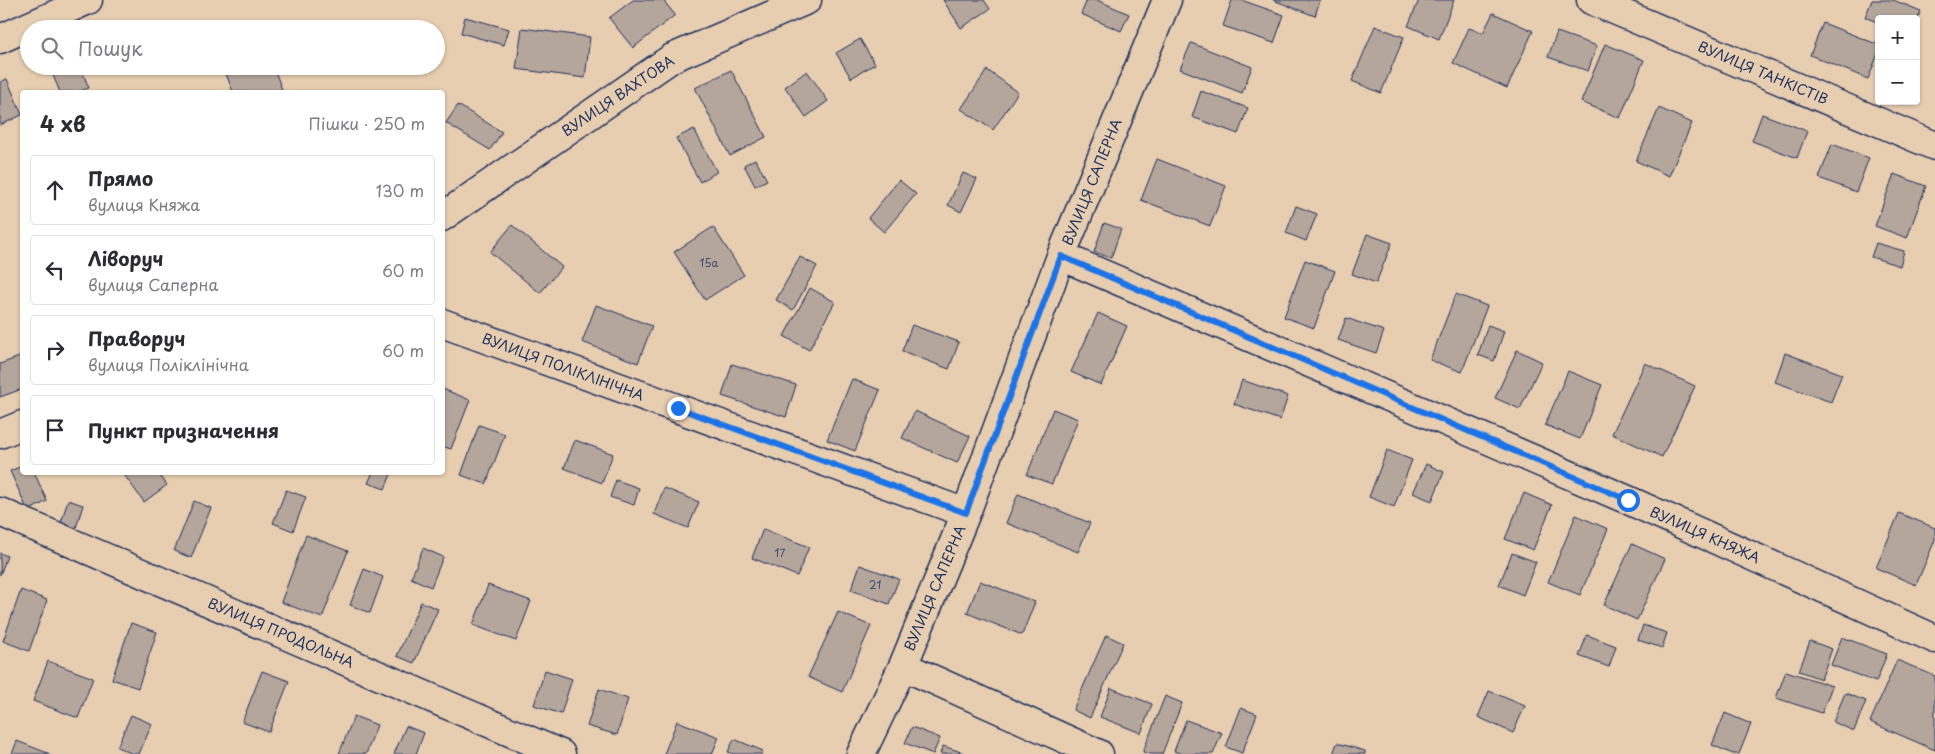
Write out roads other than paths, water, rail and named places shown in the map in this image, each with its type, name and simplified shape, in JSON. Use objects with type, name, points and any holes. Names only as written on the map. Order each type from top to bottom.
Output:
[{"type":"street","points":[[43,20],[88,0]]},
{"type":"street","name":"ВУЛИЦЯ ВАХТОВА","points":[[445,216],[672,58],[807,0]]},
{"type":"street","name":"ВУЛИЦЯ САПЕРНА","points":[[861,754],[903,666],[966,513],[1061,256],[1167,0]]},
{"type":"street","name":"ВУЛИЦЯ ТАНКІСТІВ","points":[[1591,0],[1935,146]]},
{"type":"street","points":[[0,39],[20,30]]},
{"type":"street","name":"ВУЛИЦЯ КНЯЖА","points":[[1061,256],[1628,500],[1935,639]]},
{"type":"street","name":"ВУЛИЦЯ ПОЛІКЛІНІЧНА","points":[[445,324],[966,513]]},
{"type":"street","points":[[0,434],[20,426]]},
{"type":"street","name":"ВУЛИЦЯ ПРОДОЛЬНА","points":[[0,512],[561,754]]},
{"type":"street","points":[[903,666],[1099,754]]}]
